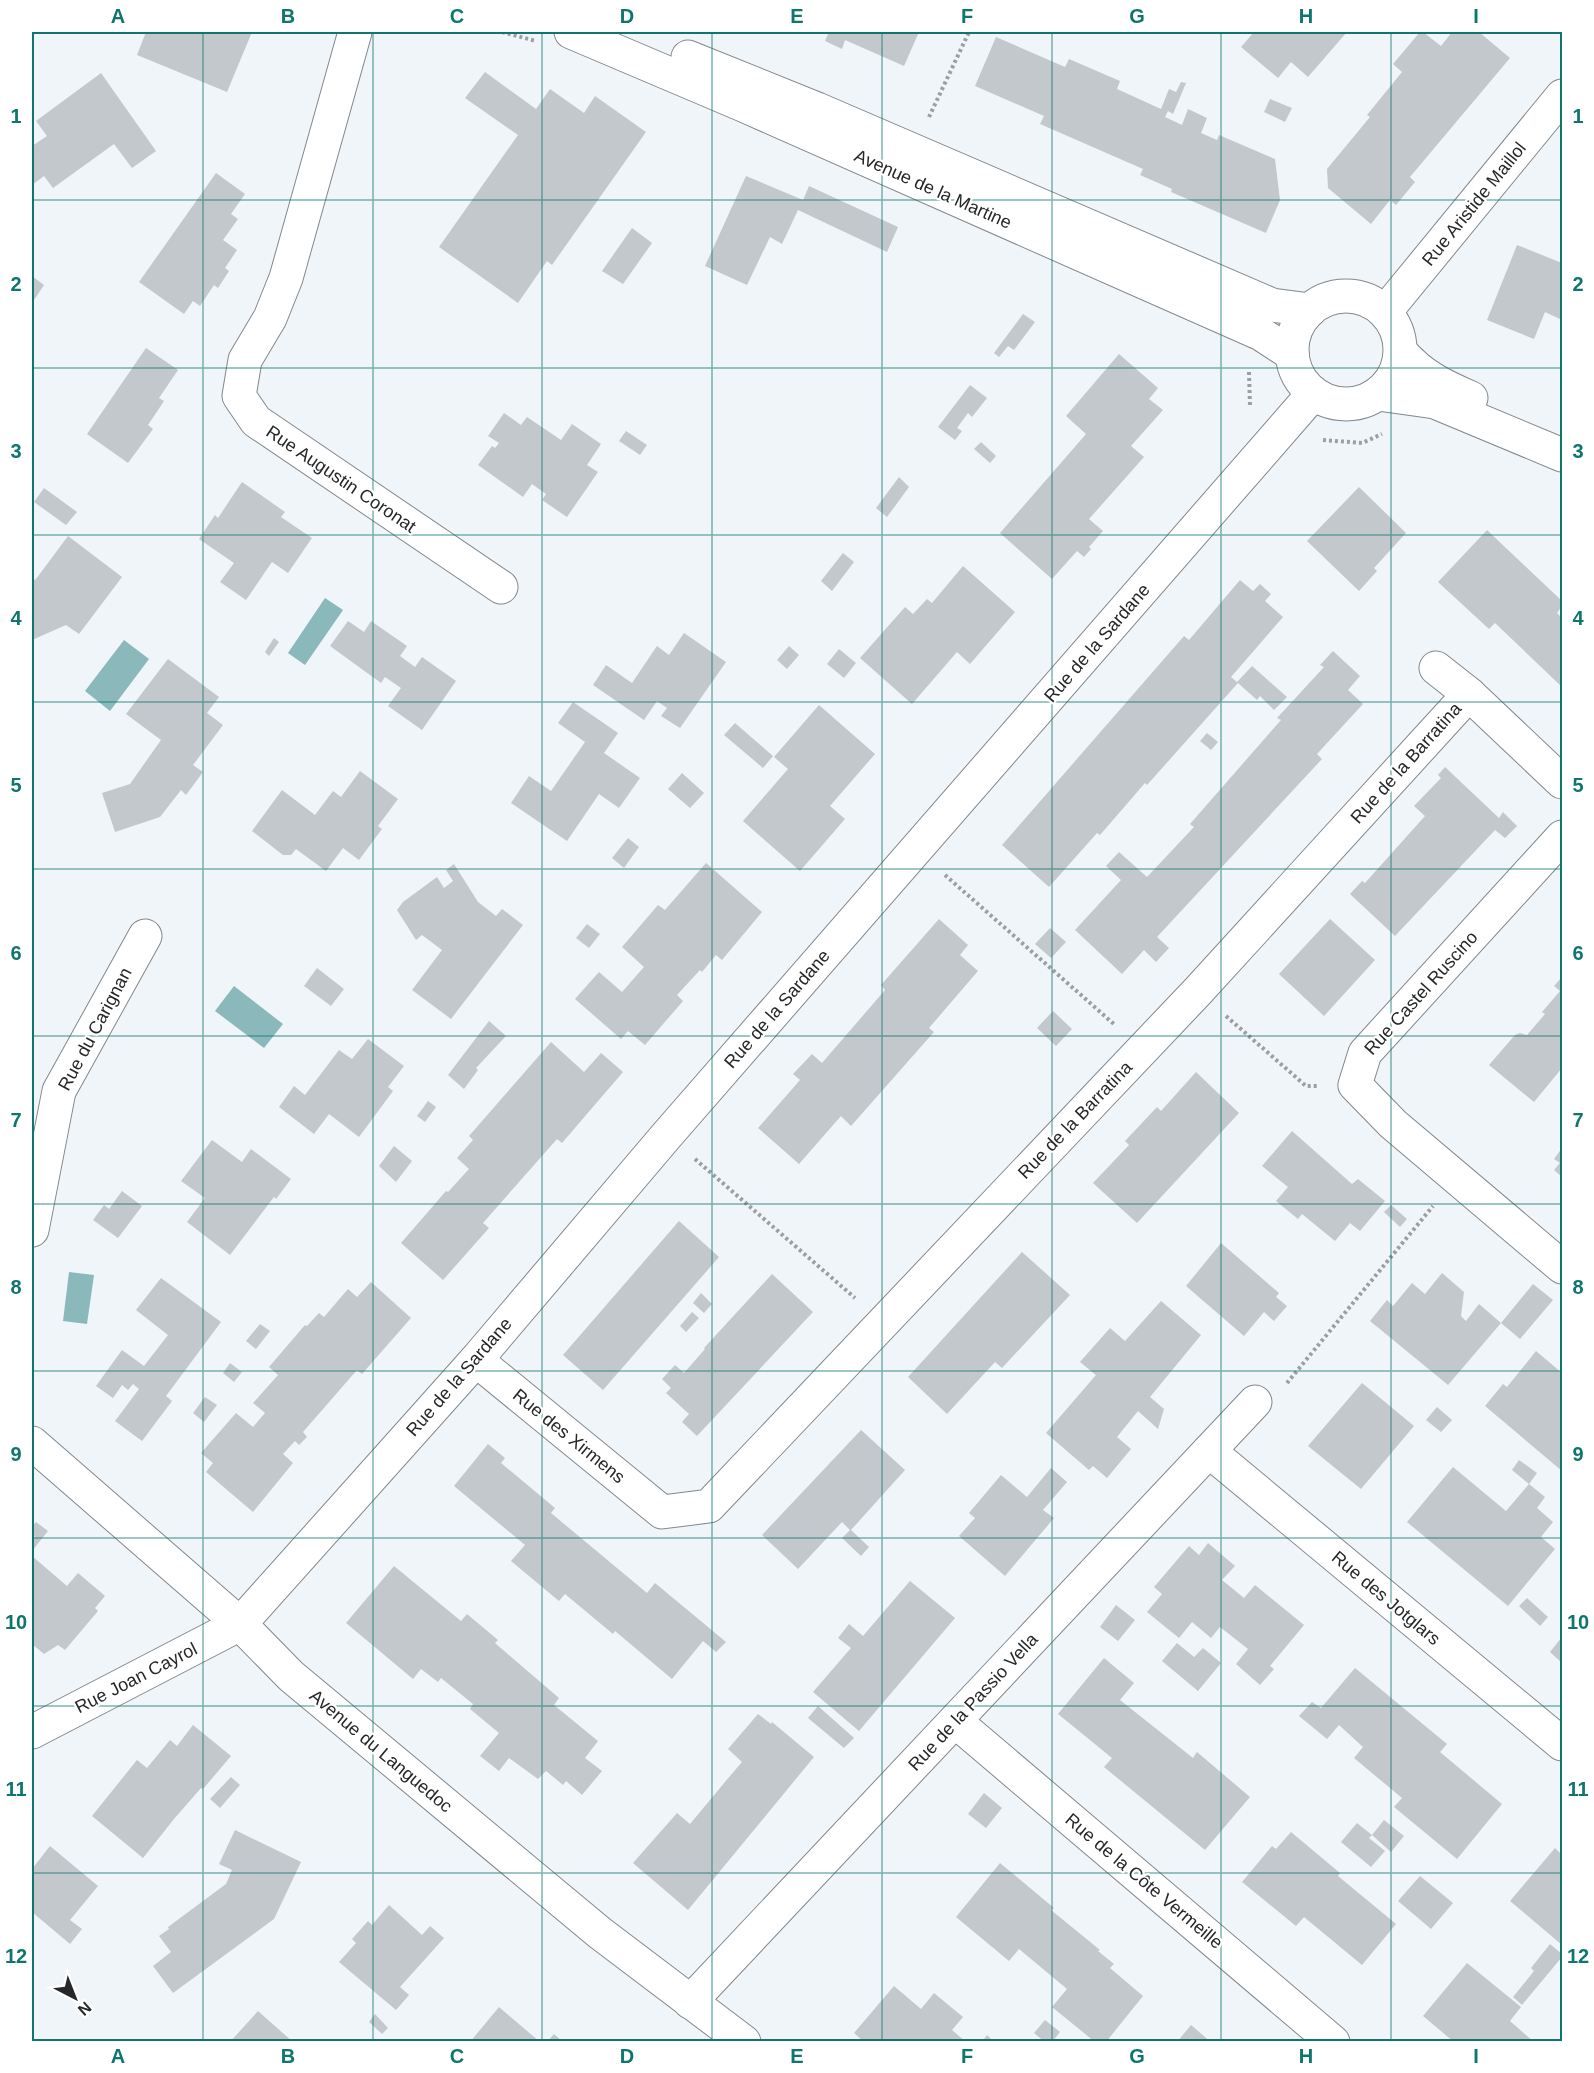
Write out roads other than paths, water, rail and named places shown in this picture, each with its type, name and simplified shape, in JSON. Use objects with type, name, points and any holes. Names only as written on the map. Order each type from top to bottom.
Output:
[{"type":"street","name":"Rue Augustin Coronat","points":[[356,32],[286,278],[270,318],[245,360],[238,396],[256,421],[501,587]]},
{"type":"street","name":"Avenue de la Martine","points":[[571,32],[743,105],[1261,334],[1292,354]]},
{"type":"street","name":"Avenue de la Martine","points":[[626,32],[913,150],[1272,304],[1310,310]]},
{"type":"street","name":"Rue Aristide Maillol","points":[[1384,312],[1563,96]]},
{"type":"street","points":[[1340,296],[1356,297],[1372,302],[1394,324],[1401,352],[1398,369],[1378,394],[1362,402],[1345,405],[1328,402],[1313,394],[1302,383],[1295,369],[1292,354],[1293,337],[1300,322],[1310,310],[1324,301],[1340,296]]},
{"type":"street","points":[[1401,352],[1415,369],[1443,386],[1563,436]]},
{"type":"street","name":"Rue de la Sardane","points":[[240,1624],[476,1360],[667,1135],[1313,394]]},
{"type":"street","points":[[1378,394],[1435,402],[1563,455]]},
{"type":"street","points":[[1436,668],[1469,694],[1563,782]]},
{"type":"street","name":"Rue de la Barratina","points":[[662,1512],[709,1506],[1198,990],[1469,694]]},
{"type":"street","name":"Rue Castel Ruscino","points":[[1563,837],[1365,1053],[1355,1085],[1393,1124],[1563,1267]]},
{"type":"street","name":"Rue du Carignan","points":[[32,1230],[59,1091],[145,936]]},
{"type":"street","name":"Rue des Xirmens","points":[[476,1360],[662,1512]]},
{"type":"street","name":"Rue de la Passio Vella","points":[[690,2002],[1255,1402]]},
{"type":"street","name":"Avenue du Languedoc","points":[[32,1443],[240,1624],[291,1676],[600,1934],[744,2042]]},
{"type":"street","name":"Rue des Jotglars","points":[[1209,1451],[1563,1744]]},
{"type":"street","name":"Rue Joan Cayrol","points":[[32,1732],[240,1624]]},
{"type":"street","name":"Rue de la Côte Vermeille","points":[[954,1721],[1333,2042]]},
{"type":"water","points":[[325,598],[343,610],[305,665],[288,653]]},
{"type":"water","points":[[124,640],[149,659],[110,711],[85,691]]},
{"type":"water","points":[[234,986],[283,1024],[264,1048],[215,1011]]},
{"type":"water","points":[[69,1272],[94,1275],[87,1324],[63,1321]]}]
